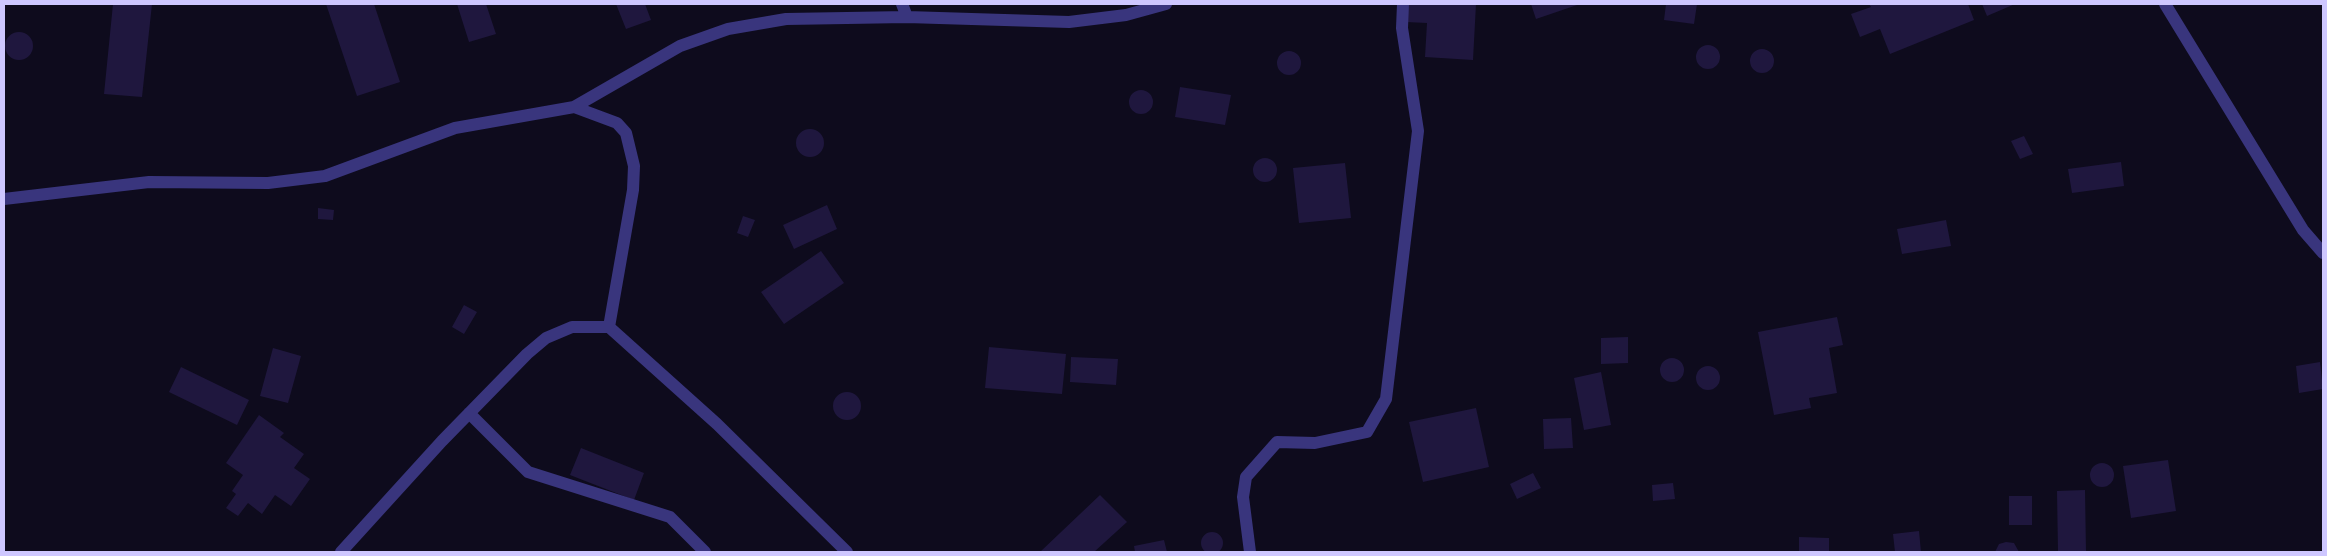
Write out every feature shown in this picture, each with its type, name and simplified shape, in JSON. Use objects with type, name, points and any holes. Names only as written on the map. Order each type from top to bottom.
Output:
[{"type":"street","points":[[902,4],[907,17]]},
{"type":"street","points":[[4,199],[149,182],[268,183],[325,176],[455,128],[574,106],[680,46],[728,29],[786,19],[907,17],[1069,22],[1126,15],[1166,4]]},
{"type":"street","points":[[1250,552],[1243,497],[1246,478],[1277,442],[1315,443],[1367,432],[1386,399],[1418,131],[1402,28],[1403,4]]},
{"type":"street","points":[[2165,4],[2303,230],[2323,253]]},
{"type":"street","points":[[574,106],[617,123],[626,133],[634,166],[632,190],[609,327]]},
{"type":"street","points":[[341,552],[526,354],[546,338],[572,327],[609,327],[717,424],[847,552]]},
{"type":"street","points":[[469,413],[528,472],[670,517],[705,552]]},
{"type":"building","points":[[113,4],[152,4],[142,97],[104,94]]},
{"type":"building","points":[[326,4],[374,4],[400,82],[357,96]]},
{"type":"building","points":[[457,4],[486,4],[496,34],[469,42]]},
{"type":"building","points":[[616,4],[645,4],[651,20],[626,29]]},
{"type":"building","points":[[1407,4],[1476,4],[1473,60],[1425,57],[1427,23],[1406,22]]},
{"type":"building","points":[[1531,4],[1580,4],[1536,19]]},
{"type":"building","points":[[1666,4],[1697,4],[1694,24],[1664,20]]},
{"type":"building","points":[[1869,4],[1968,4],[1974,20],[1890,54],[1880,29],[1860,37],[1851,14],[1871,7]]},
{"type":"building","points":[[1982,4],[2015,4],[1987,16]]},
{"type":"building","points":[[19,32],[29,36],[33,46],[29,56],[19,60],[9,56],[5,46],[9,36]]},
{"type":"building","points":[[1708,45],[1713,46],[1719,52],[1719,62],[1713,68],[1708,69],[1703,68],[1697,62],[1696,57],[1697,52],[1703,46]]},
{"type":"building","points":[[1762,49],[1767,50],[1773,56],[1773,66],[1767,72],[1762,73],[1757,72],[1751,66],[1750,61],[1751,56],[1757,50]]},
{"type":"building","points":[[1289,51],[1294,52],[1300,58],[1300,68],[1294,74],[1289,75],[1284,74],[1278,68],[1277,63],[1278,58],[1284,52]]},
{"type":"building","points":[[1180,87],[1231,95],[1225,125],[1175,117]]},
{"type":"building","points":[[1141,90],[1146,91],[1152,97],[1152,107],[1146,113],[1141,114],[1136,113],[1130,107],[1129,102],[1130,97],[1136,91]]},
{"type":"building","points":[[810,129],[820,133],[824,143],[820,153],[810,157],[800,153],[796,143],[800,133]]},
{"type":"building","points":[[2024,136],[2033,154],[2020,159],[2011,141]]},
{"type":"building","points":[[1265,158],[1270,159],[1276,165],[1276,175],[1270,181],[1265,182],[1260,181],[1254,175],[1253,170],[1254,165],[1260,159]]},
{"type":"building","points":[[2121,162],[2124,186],[2072,193],[2068,169]]},
{"type":"building","points":[[1345,163],[1351,218],[1299,223],[1293,168]]},
{"type":"building","points":[[827,205],[837,229],[794,249],[783,225]]},
{"type":"building","points":[[318,208],[334,210],[333,220],[318,219]]},
{"type":"building","points":[[743,216],[755,220],[748,237],[737,233]]},
{"type":"building","points":[[1946,220],[1951,246],[1902,254],[1897,229]]},
{"type":"building","points":[[821,251],[844,283],[784,324],[761,292]]},
{"type":"building","points":[[464,305],[477,312],[464,334],[452,327]]},
{"type":"building","points":[[1837,317],[1843,345],[1829,348],[1837,393],[1809,398],[1811,408],[1774,415],[1758,332]]},
{"type":"building","points":[[1628,337],[1628,363],[1601,364],[1601,338]]},
{"type":"building","points":[[989,347],[1066,354],[1062,394],[985,388]]},
{"type":"building","points":[[273,348],[301,356],[288,403],[260,396]]},
{"type":"building","points":[[1071,357],[1118,359],[1116,385],[1070,382]]},
{"type":"building","points":[[1672,358],[1677,359],[1683,365],[1683,375],[1677,381],[1672,382],[1667,381],[1661,375],[1660,370],[1661,365],[1667,359]]},
{"type":"building","points":[[2320,362],[2323,389],[2299,393],[2296,366]]},
{"type":"building","points":[[1708,366],[1713,367],[1719,373],[1719,383],[1713,389],[1708,390],[1703,389],[1697,383],[1696,378],[1697,373],[1703,367]]},
{"type":"building","points":[[181,367],[249,400],[237,425],[169,392]]},
{"type":"building","points":[[1601,372],[1611,425],[1584,430],[1574,378]]},
{"type":"building","points":[[847,392],[857,396],[861,406],[857,416],[847,420],[837,416],[833,406],[837,396]]},
{"type":"building","points":[[1476,408],[1489,467],[1423,482],[1409,422]]},
{"type":"building","points":[[259,415],[284,433],[280,437],[304,454],[294,468],[310,479],[291,506],[275,495],[262,514],[248,503],[238,516],[226,508],[236,494],[232,491],[243,475],[226,463]]},
{"type":"building","points":[[1571,418],[1573,448],[1544,449],[1543,419]]},
{"type":"building","points":[[581,448],[644,473],[634,500],[570,475]]},
{"type":"building","points":[[2168,460],[2176,511],[2131,518],[2123,466]]},
{"type":"building","points":[[2102,463],[2107,464],[2113,470],[2113,480],[2107,486],[2102,487],[2097,486],[2091,480],[2090,475],[2091,470],[2097,464]]},
{"type":"building","points":[[1533,473],[1541,488],[1517,499],[1510,484]]},
{"type":"building","points":[[1673,483],[1675,499],[1653,501],[1652,485]]},
{"type":"building","points":[[2085,490],[2086,552],[2058,552],[2057,491]]},
{"type":"building","points":[[1100,495],[1127,522],[1094,552],[1040,552]]},
{"type":"building","points":[[2009,496],[2032,496],[2032,525],[2009,525]]},
{"type":"building","points":[[1919,531],[1921,552],[1895,552],[1893,534]]},
{"type":"building","points":[[1212,532],[1220,535],[1223,543],[1220,551],[1212,554],[1204,551],[1201,543],[1204,535]]},
{"type":"building","points":[[1799,537],[1829,538],[1829,552],[1799,552]]},
{"type":"building","points":[[1164,540],[1167,552],[1135,552],[1134,546]]},
{"type":"building","points":[[2006,542],[2014,543],[2019,552],[1995,552],[1999,544]]}]
